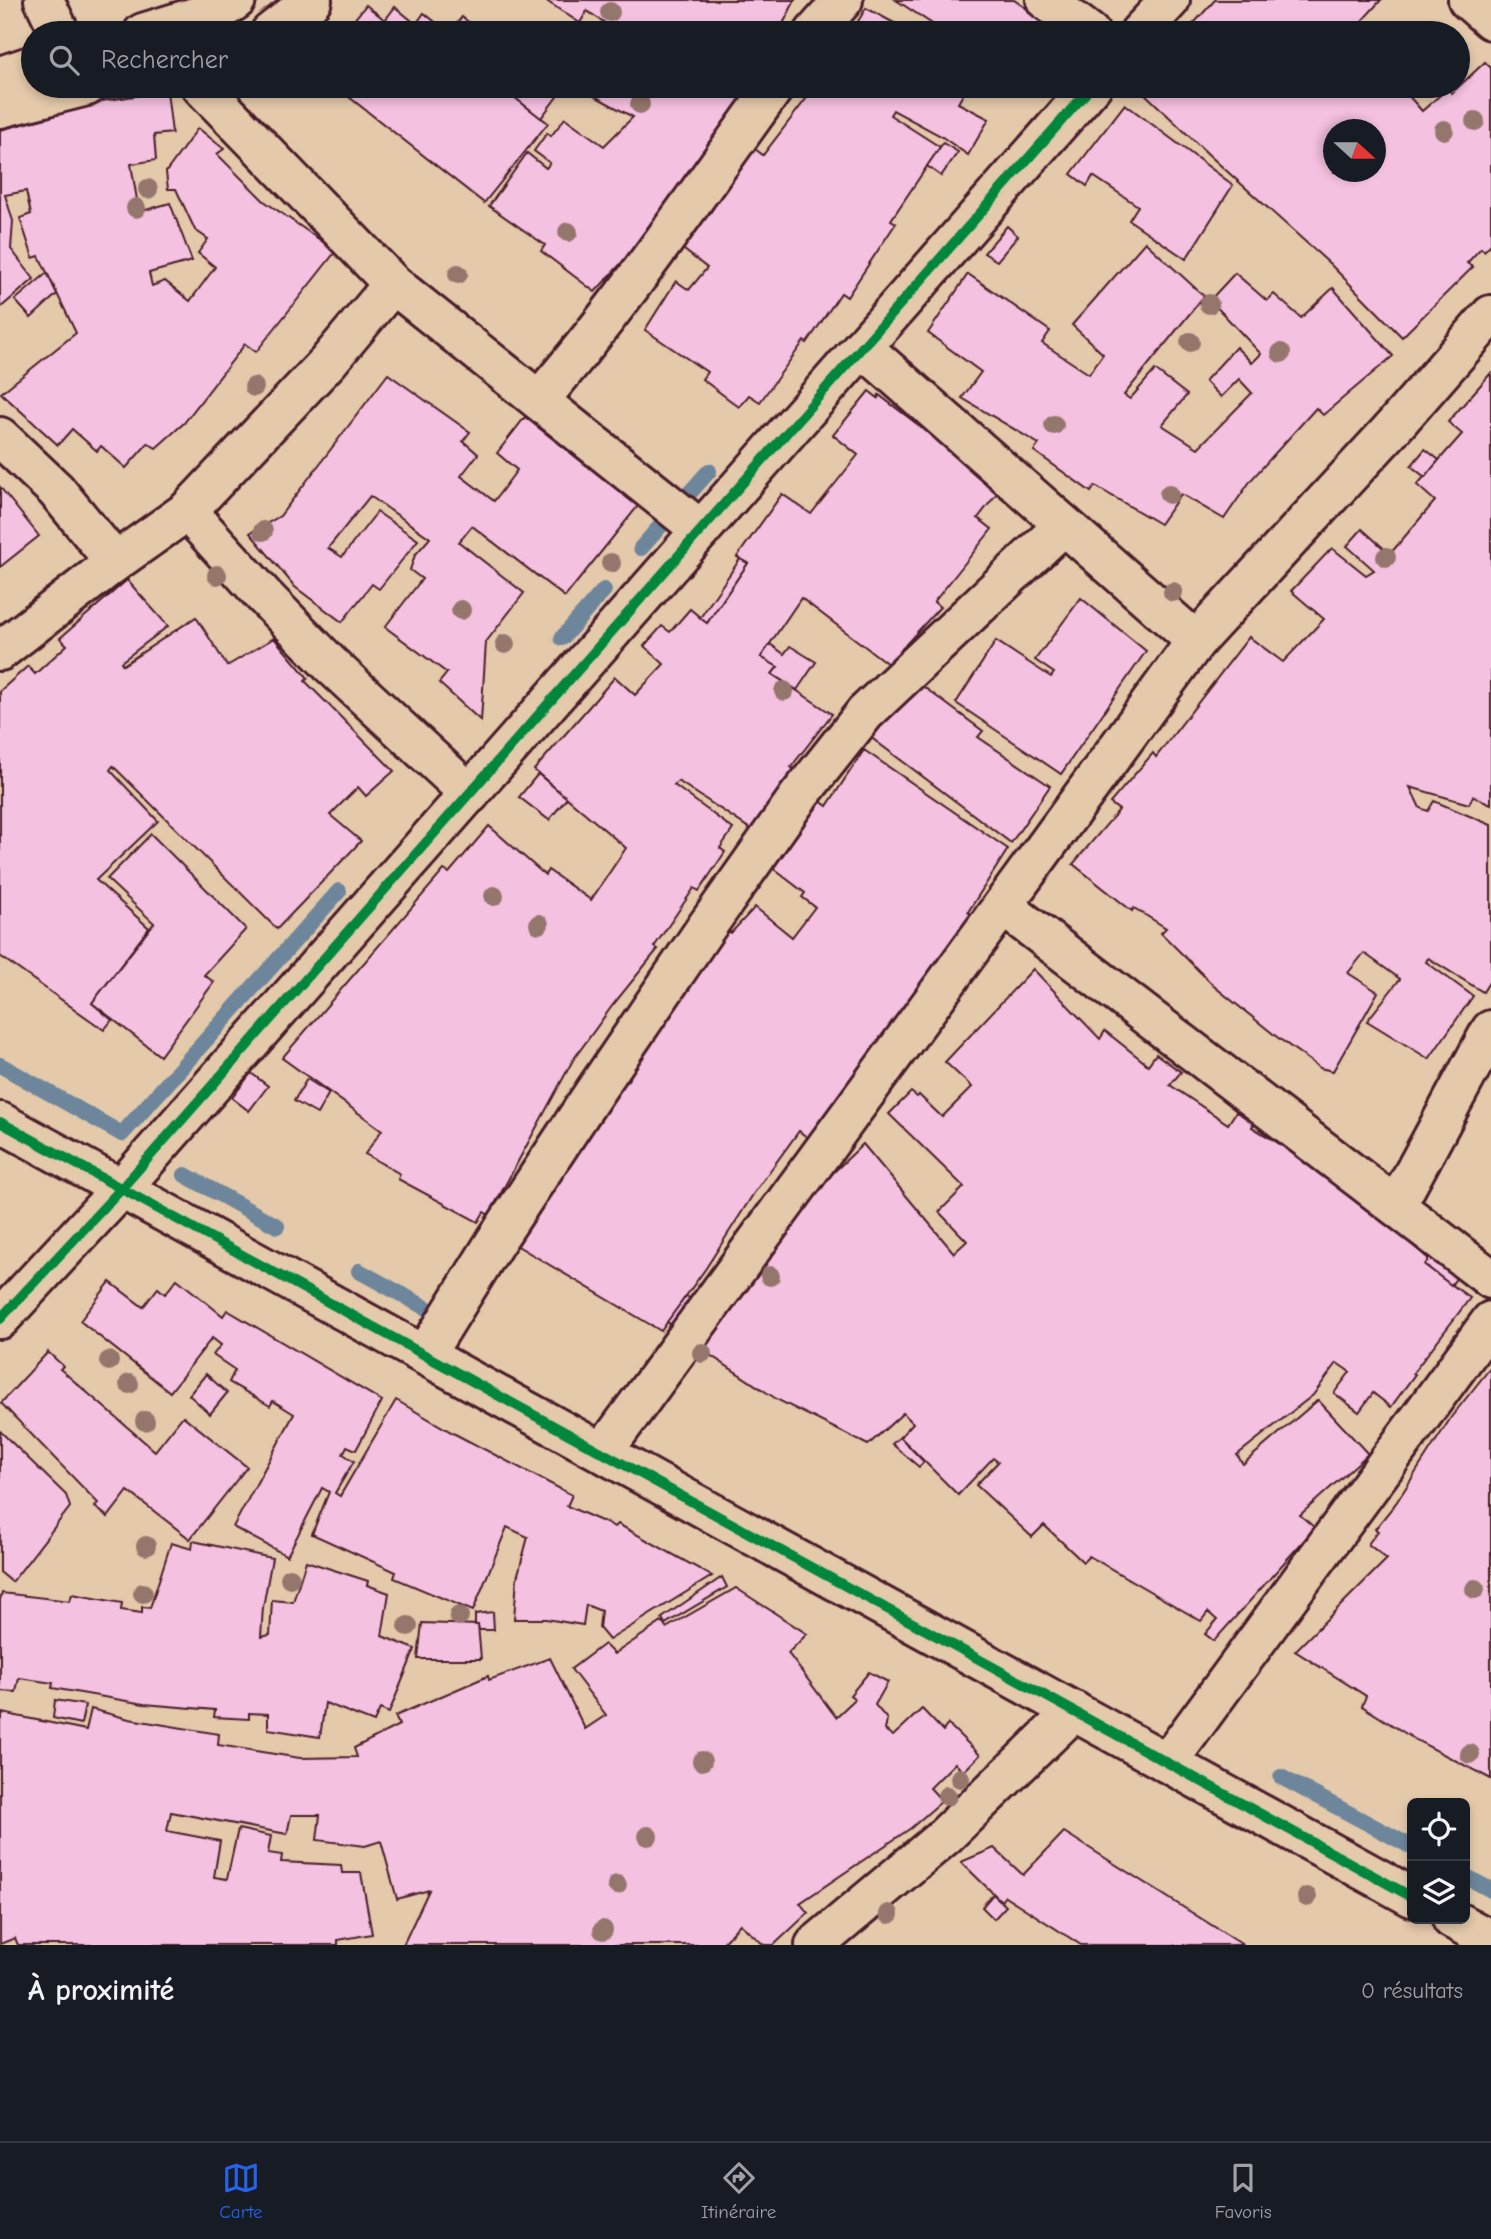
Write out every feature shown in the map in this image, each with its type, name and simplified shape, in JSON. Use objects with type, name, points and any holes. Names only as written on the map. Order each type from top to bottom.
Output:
[{"type":"street","points":[[44,0],[54,21]]},
{"type":"street","points":[[182,21],[224,8],[236,0]]},
{"type":"street","points":[[285,21],[312,0]]},
{"type":"street","points":[[825,21],[843,0]]},
{"type":"street","points":[[1046,0],[1074,21]]},
{"type":"street","points":[[1150,21],[1170,0]]},
{"type":"street","points":[[1468,0],[1491,20]]},
{"type":"street","points":[[0,76],[21,69]]},
{"type":"street","points":[[0,108],[40,98]]},
{"type":"street","points":[[213,98],[393,284],[701,530]]},
{"type":"street","points":[[539,400],[579,354],[643,269],[766,98]]},
{"type":"street","points":[[0,1319],[121,1189],[1081,98]]},
{"type":"street","points":[[0,651],[115,562],[187,512],[328,362],[393,284]]},
{"type":"street","points":[[603,1452],[1196,641],[1389,432],[1491,315]]},
{"type":"street","points":[[862,347],[1196,641]]},
{"type":"street","points":[[0,437],[55,490],[115,562]]},
{"type":"street","points":[[187,512],[330,664],[470,794]]},
{"type":"street","points":[[425,1355],[495,1242],[593,1094],[799,796],[865,713],[1064,525]]},
{"type":"street","points":[[1003,906],[1491,1279]]},
{"type":"street","points":[[1396,1206],[1491,1030]]},
{"type":"street","points":[[0,1122],[1407,1894]]},
{"type":"street","points":[[1167,1763],[1491,1321]]},
{"type":"street","points":[[815,1945],[945,1836],[1074,1711]]},
{"type":"street","points":[[1461,1924],[1491,1940]]},
{"type":"building","points":[[545,0],[795,0],[784,21],[602,21],[587,11],[581,21],[577,21]]},
{"type":"building","points":[[896,0],[1014,0],[1044,21],[928,21]]},
{"type":"building","points":[[1215,0],[1381,0],[1362,21],[1196,21]]},
{"type":"building","points":[[366,5],[385,20],[395,7],[412,21],[353,21]]},
{"type":"building","points":[[866,8],[890,21],[858,21]]},
{"type":"building","points":[[424,13],[434,21],[418,21]]},
{"type":"building","points":[[1485,62],[1491,68],[1491,244],[1484,251],[1481,248],[1467,263],[1473,267],[1402,337],[1330,264],[1149,98],[1411,98],[1422,111],[1437,98],[1470,98],[1470,76]]},
{"type":"building","points":[[122,98],[168,98],[172,133],[154,135],[156,160],[131,164],[139,212],[170,203],[192,261],[149,273],[152,286],[165,281],[190,301],[215,267],[198,253],[208,239],[195,230],[176,189],[168,189],[166,172],[198,128],[224,149],[217,154],[264,201],[336,251],[256,352],[245,344],[184,423],[156,448],[148,443],[126,468],[101,446],[97,451],[72,429],[58,445],[1,393],[76,333],[39,256],[33,258],[20,218],[31,214],[26,191],[5,195],[13,221],[11,249],[34,279],[0,308],[0,130],[54,116],[51,102],[76,105]]},
{"type":"building","points":[[350,98],[516,98],[548,123],[484,203]]},
{"type":"building","points":[[515,98],[556,98],[541,118]]},
{"type":"building","points":[[598,98],[751,98],[658,223],[595,292],[541,251],[545,245],[489,206],[527,153],[546,168],[550,163],[534,151],[547,133],[551,136],[565,118],[604,146],[633,117]]},
{"type":"building","points":[[807,98],[961,98],[958,103],[989,119],[968,155],[941,136],[893,110],[890,115],[940,147],[891,220],[896,223],[847,297],[841,293],[807,343],[804,341],[760,402],[749,395],[739,407],[702,379],[707,372],[645,330],[676,281],[689,290],[707,268],[683,249],[707,211],[710,213],[723,188],[755,149],[763,155]]},
{"type":"building","points":[[1125,104],[1233,185],[1186,259],[1129,220],[1138,206],[1093,176],[1087,186],[1071,174]]},
{"type":"building","points":[[943,143],[958,152],[941,176],[927,166]]},
{"type":"building","points":[[1007,226],[1018,236],[997,261],[984,253]]},
{"type":"building","points":[[1145,242],[1204,296],[1124,395],[1130,399],[1155,370],[1187,395],[1162,425],[1198,448],[1252,393],[1239,379],[1221,397],[1205,381],[1236,347],[1252,363],[1261,354],[1210,300],[1235,273],[1267,301],[1274,294],[1301,318],[1333,288],[1393,356],[1323,415],[1316,408],[1251,480],[1224,519],[1181,494],[1160,524],[1095,486],[1091,492],[1034,451],[1039,444],[962,398],[981,372],[928,333],[968,274],[1050,331],[1042,343],[1089,374],[1103,354],[1072,325]]},
{"type":"building","points":[[47,273],[57,294],[31,318],[15,300]]},
{"type":"building","points":[[1491,373],[1491,804],[1473,796],[1469,804],[1410,787],[1420,808],[1428,811],[1434,801],[1491,825],[1491,979],[1483,992],[1428,958],[1426,962],[1473,996],[1429,1059],[1367,1021],[1400,979],[1364,953],[1348,973],[1378,992],[1333,1071],[1320,1068],[1215,987],[1161,933],[1166,928],[1134,908],[1132,911],[1073,864],[1119,810],[1110,803],[1153,753],[1156,757],[1249,637],[1283,662],[1324,619],[1291,591],[1332,548],[1366,575],[1374,570],[1347,546],[1362,529],[1390,554],[1435,501],[1417,485],[1462,434],[1448,422]]},
{"type":"building","points":[[388,374],[470,432],[463,441],[478,454],[461,476],[494,501],[517,470],[497,453],[525,417],[638,506],[565,597],[472,526],[459,542],[524,593],[486,642],[481,721],[439,683],[447,673],[385,627],[422,579],[410,570],[415,555],[430,538],[370,496],[328,548],[342,557],[377,512],[418,540],[379,589],[372,584],[342,622],[295,587],[250,533],[280,516]]},
{"type":"building","points":[[869,391],[878,398],[879,395],[1001,488],[978,518],[992,529],[934,602],[940,607],[888,664],[801,598],[761,657],[778,667],[772,674],[832,714],[791,767],[796,771],[755,832],[678,781],[674,785],[733,829],[720,848],[725,852],[699,891],[694,888],[654,947],[658,949],[573,1060],[489,1215],[484,1212],[478,1222],[398,1179],[400,1174],[365,1154],[382,1130],[282,1058],[444,870],[449,873],[489,826],[545,875],[548,870],[591,900],[626,848],[534,770],[615,677],[635,695],[664,664],[644,646],[662,626],[670,632],[690,609],[707,623],[748,563],[737,557],[782,494],[811,514],[858,455],[833,435]]},
{"type":"building","points":[[1425,449],[1439,460],[1425,477],[1411,466]]},
{"type":"building","points":[[0,487],[39,536],[0,567]]},
{"type":"building","points":[[740,559],[748,563],[707,623],[700,618]]},
{"type":"building","points":[[127,580],[168,626],[121,662],[123,665],[196,617],[227,666],[274,638],[308,678],[305,681],[394,771],[366,796],[358,787],[330,815],[361,841],[277,929],[113,766],[110,770],[158,821],[96,880],[149,928],[92,1003],[112,1020],[104,1030],[0,956],[0,691],[28,666],[35,674],[67,645],[60,638]]},
{"type":"building","points":[[1081,598],[1146,651],[1061,774],[956,703],[996,641],[1051,677],[1054,673],[1035,660]]},
{"type":"building","points":[[770,644],[784,654],[790,646],[816,662],[797,690],[772,674],[778,667],[761,657]]},
{"type":"building","points":[[913,679],[983,731],[978,737],[1050,786],[1011,843],[869,736]]},
{"type":"building","points":[[864,750],[1008,849],[968,912],[980,921],[840,1111],[833,1105],[808,1138],[799,1131],[661,1331],[516,1245],[727,930],[731,933],[755,907],[792,937],[815,907],[802,897],[805,893],[766,863],[812,795],[827,806]]},
{"type":"building","points":[[538,774],[567,798],[549,820],[519,797]]},
{"type":"building","points":[[151,834],[246,929],[204,975],[214,982],[160,1056],[92,1003],[154,923],[107,879]]},
{"type":"building","points":[[1033,969],[1100,1039],[1105,1031],[1148,1065],[1156,1054],[1181,1072],[1170,1085],[1228,1124],[1236,1112],[1255,1121],[1252,1127],[1364,1195],[1360,1201],[1429,1259],[1425,1265],[1470,1298],[1413,1373],[1415,1374],[1391,1407],[1373,1393],[1359,1412],[1334,1393],[1350,1372],[1337,1363],[1313,1395],[1237,1455],[1243,1464],[1318,1400],[1368,1454],[1300,1515],[1315,1528],[1214,1641],[1205,1634],[1217,1620],[1208,1612],[1201,1621],[1089,1556],[1083,1562],[1044,1525],[1032,1537],[976,1485],[998,1462],[993,1458],[958,1495],[900,1437],[913,1423],[903,1413],[868,1445],[778,1400],[698,1347],[812,1199],[809,1196],[863,1144],[954,1253],[967,1241],[939,1212],[964,1187],[889,1114],[911,1092],[917,1097],[919,1095],[942,1117],[972,1087],[945,1062]]},
{"type":"building","points":[[251,1073],[268,1086],[249,1111],[232,1098]]},
{"type":"building","points":[[307,1079],[329,1093],[317,1114],[294,1101]]},
{"type":"building","points":[[1421,1238],[1461,1272],[1451,1285],[1425,1265],[1429,1259],[1415,1247]]},
{"type":"building","points":[[177,1279],[223,1316],[227,1310],[382,1401],[356,1450],[347,1446],[343,1454],[354,1461],[335,1493],[340,1496],[396,1400],[572,1495],[567,1506],[615,1527],[618,1524],[712,1576],[609,1640],[599,1628],[601,1611],[586,1605],[583,1625],[546,1619],[514,1619],[517,1578],[528,1537],[507,1527],[473,1611],[394,1578],[396,1572],[312,1534],[329,1492],[322,1488],[287,1556],[233,1527],[294,1414],[273,1401],[270,1406],[229,1382],[235,1370],[213,1355],[221,1345],[212,1338],[170,1392],[80,1321],[110,1282],[143,1307],[158,1288],[165,1294]]},
{"type":"building","points":[[686,1296],[705,1307],[687,1335],[667,1322]]},
{"type":"building","points":[[48,1352],[63,1366],[60,1369],[155,1451],[183,1416],[247,1467],[190,1539],[128,1491],[108,1517],[95,1507],[98,1503],[1,1403]]},
{"type":"building","points":[[1491,1367],[1491,1779],[1416,1740],[1362,1706],[1366,1696],[1295,1651],[1387,1559],[1368,1544],[1378,1531],[1375,1529],[1396,1503],[1452,1416]]},
{"type":"building","points":[[206,1374],[227,1393],[210,1414],[189,1395]]},
{"type":"building","points":[[0,1431],[66,1495],[70,1507],[12,1582],[0,1572]]},
{"type":"building","points":[[900,1437],[924,1462],[919,1467],[892,1444]]},
{"type":"building","points":[[193,1541],[272,1558],[263,1607],[261,1637],[270,1635],[272,1600],[293,1602],[306,1561],[368,1581],[367,1585],[389,1593],[382,1636],[415,1649],[389,1713],[380,1709],[374,1722],[325,1703],[320,1737],[268,1729],[268,1714],[249,1713],[249,1719],[214,1717],[215,1710],[144,1704],[52,1688],[53,1683],[19,1678],[16,1692],[0,1691],[2,1593],[70,1601],[72,1594],[122,1603],[121,1610],[142,1613],[142,1607],[150,1608],[171,1543],[192,1549]]},
{"type":"building","points":[[722,1577],[727,1587],[665,1624],[662,1618]]},
{"type":"building","points":[[736,1588],[807,1634],[788,1653],[836,1717],[855,1699],[850,1695],[869,1672],[888,1682],[875,1705],[887,1719],[885,1730],[893,1736],[922,1709],[943,1731],[948,1724],[980,1755],[963,1772],[955,1763],[930,1788],[942,1801],[911,1828],[800,1903],[808,1913],[774,1945],[764,1945],[740,1924],[721,1945],[403,1945],[429,1890],[397,1899],[381,1841],[365,1846],[317,1840],[320,1815],[291,1815],[287,1834],[171,1812],[167,1831],[220,1841],[214,1877],[227,1879],[238,1829],[271,1836],[268,1853],[282,1855],[281,1862],[341,1865],[342,1873],[361,1873],[372,1934],[338,1940],[338,1945],[18,1945],[15,1938],[0,1944],[2,1713],[86,1730],[91,1709],[129,1719],[219,1734],[218,1745],[300,1758],[357,1757],[354,1748],[399,1725],[395,1716],[488,1676],[489,1680],[550,1658],[585,1729],[606,1715],[571,1669],[604,1644],[614,1654],[662,1622],[666,1628]]},
{"type":"building","points":[[493,1612],[494,1630],[479,1630],[478,1625],[475,1625],[475,1614]]},
{"type":"building","points":[[422,1623],[478,1625],[481,1659],[418,1659]]},
{"type":"building","points":[[55,1700],[85,1705],[81,1724],[53,1718]]},
{"type":"building","points":[[1064,1832],[1243,1945],[1081,1945],[1005,1896],[1001,1901],[961,1862],[994,1848],[1023,1875]]},
{"type":"building","points":[[993,1894],[1006,1906],[994,1919],[982,1907]]},
{"type":"waterway","points":[[84,100],[92,98]]},
{"type":"waterway","points":[[641,548],[709,471]]},
{"type":"waterway","points":[[562,638],[604,590]]},
{"type":"waterway","points":[[0,1065],[122,1134],[339,891]]},
{"type":"waterway","points":[[185,1175],[277,1226]]},
{"type":"waterway","points":[[359,1271],[448,1320]]},
{"type":"waterway","points":[[1281,1777],[1407,1844]]},
{"type":"waterway","points":[[1470,1879],[1491,1890]]},
{"type":"cycle path","points":[[0,1319],[121,1189],[1081,98]]},
{"type":"cycle path","points":[[0,1122],[1407,1894]]}]
